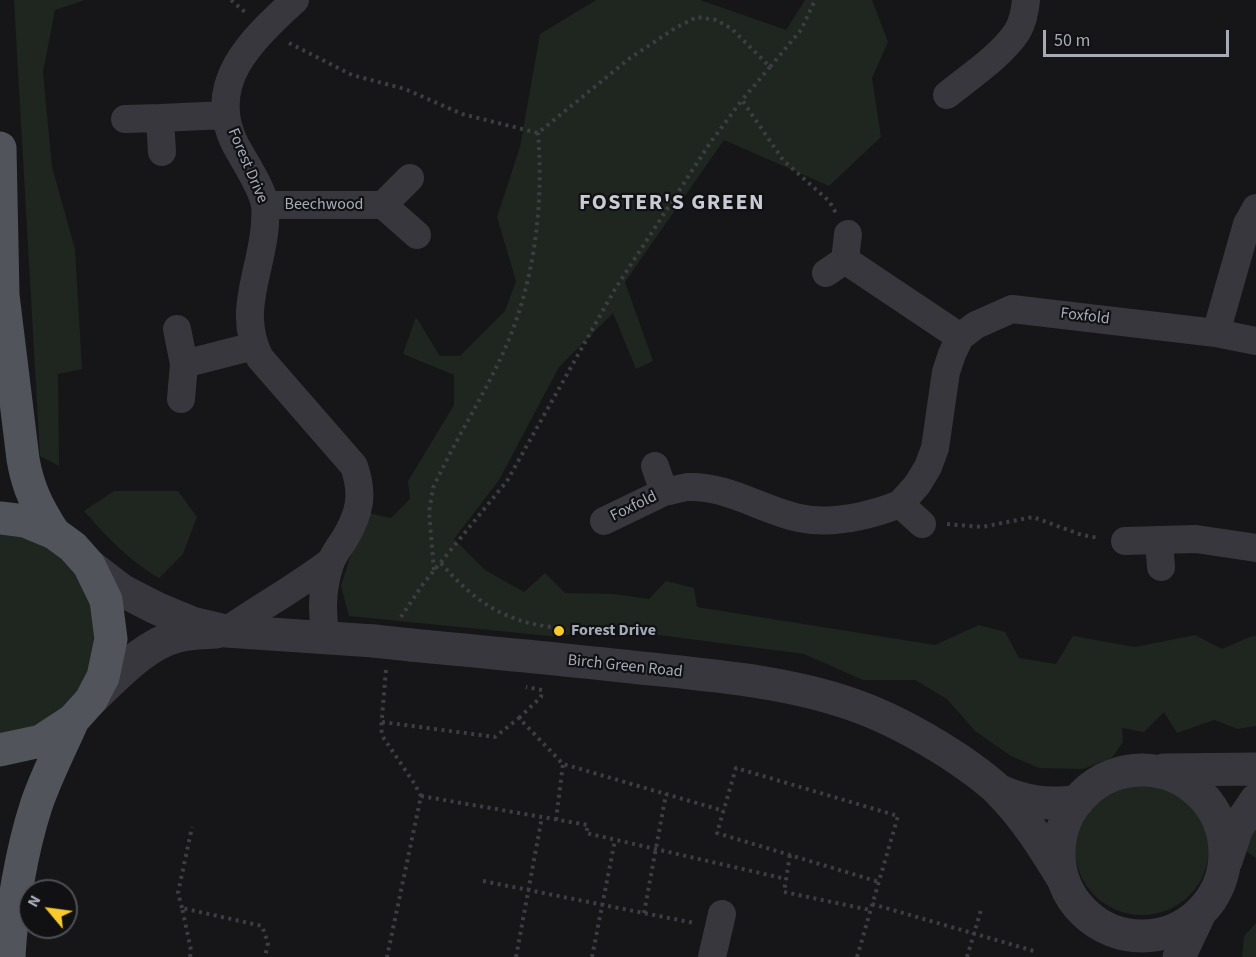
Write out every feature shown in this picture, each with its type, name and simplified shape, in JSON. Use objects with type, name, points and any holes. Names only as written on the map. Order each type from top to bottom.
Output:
[{"type":"main road","points":[[0,148],[2,302],[27,480],[37,506],[54,533]]},
{"type":"main road","points":[[0,518],[25,521],[54,533],[74,547],[89,565],[106,600],[111,639],[103,677],[82,710],[36,806],[24,851],[9,947]]},
{"type":"main road","points":[[0,750],[41,741],[82,710]]},
{"type":"main road","points":[[0,898],[9,947]]},
{"type":"street","name":"Forest Drive","points":[[295,0],[252,41],[237,63],[228,88],[226,115],[234,141],[266,205],[264,243],[249,318],[254,346],[260,358],[354,466],[360,485],[358,508],[349,531],[330,562],[323,593],[326,637]]},
{"type":"street","points":[[947,95],[1009,42],[1018,31],[1026,0]]},
{"type":"street","points":[[125,119],[226,115]]},
{"type":"street","points":[[160,118],[162,152]]},
{"type":"street","name":"Beechwood","points":[[383,204],[410,178]]},
{"type":"street","name":"Beechwood","points":[[266,205],[383,204],[417,235]]},
{"type":"street","points":[[1216,333],[1247,224],[1256,208]]},
{"type":"street","points":[[840,255],[960,337],[946,372],[935,448],[928,467],[917,485],[900,504],[922,524]]},
{"type":"street","name":"Foxfold","points":[[960,337],[976,325],[1012,309],[1216,333],[1256,341]]},
{"type":"street","points":[[177,329],[184,364],[181,399]]},
{"type":"street","points":[[184,364],[254,346]]},
{"type":"street","name":"Foxfold","points":[[604,521],[660,479],[686,487],[708,488],[780,513],[821,520],[861,516],[900,504]]},
{"type":"street","points":[[1125,541],[1160,554],[1196,539],[1256,548]]},
{"type":"street","name":"Forest Drive","points":[[226,630],[260,607],[299,586],[330,562]]},
{"type":"street","name":"Birch Green Road","points":[[89,565],[123,591],[156,608],[192,623],[226,630],[326,637],[380,653],[406,633],[792,688],[851,704],[899,724],[935,744],[998,790],[1042,844],[1063,879]]},
{"type":"street","name":"Birch Green Road","points":[[82,710],[128,664],[151,649],[177,636],[226,630]]},
{"type":"street","points":[[1199,915],[1175,930],[1148,936],[1120,934],[1096,922],[1076,903],[1063,879],[1059,851],[1064,824],[1078,801],[1099,782],[1125,772],[1256,768]]},
{"type":"street","points":[[1153,770],[1178,777],[1200,792],[1215,812],[1224,837],[1225,865]]},
{"type":"street","name":"Birch Green Road","points":[[998,790],[1014,797],[1056,805],[1078,801]]},
{"type":"street","points":[[1179,957],[1199,915],[1216,892],[1237,828],[1256,800]]},
{"type":"street","points":[[712,957],[720,921]]},
{"type":"street","points":[[1096,922],[1113,957]]},
{"type":"path","points":[[406,633],[405,608],[507,481],[615,289],[710,143],[742,100],[801,30],[816,0]]},
{"type":"path","points":[[538,133],[630,58],[677,27],[697,17],[716,20],[732,29],[770,67]]},
{"type":"path","points":[[264,29],[352,75],[405,89],[462,114],[538,133]]},
{"type":"path","points":[[742,100],[783,160],[829,201],[840,255]]},
{"type":"path","points":[[434,571],[429,512],[433,488],[503,354],[523,303],[533,254],[540,179],[538,133]]},
{"type":"path","points":[[922,524],[941,523],[982,527],[1033,517],[1082,535],[1125,541]]},
{"type":"path","points":[[441,563],[473,597],[494,611],[532,625],[560,628]]},
{"type":"path","points":[[380,653],[383,738],[421,796],[387,957]]},
{"type":"path","points":[[381,722],[495,737],[541,697],[542,690],[522,686]]},
{"type":"path","points":[[519,718],[563,764],[724,811]]},
{"type":"path","points":[[556,820],[563,764]]},
{"type":"path","points":[[857,957],[870,910],[879,882],[898,816],[736,768],[717,834],[879,882]]},
{"type":"path","points":[[644,913],[666,794]]},
{"type":"path","points":[[421,796],[588,825],[586,834],[786,879]]},
{"type":"path","points":[[516,957],[542,817]]},
{"type":"path","points":[[190,957],[191,950],[178,892],[192,827]]},
{"type":"path","points":[[592,957],[615,840]]},
{"type":"path","points":[[790,855],[784,892],[870,910]]},
{"type":"path","points":[[483,881],[644,913],[720,921]]},
{"type":"path","points":[[872,904],[1034,951]]},
{"type":"path","points":[[182,908],[262,926],[268,943],[265,957]]},
{"type":"path","points":[[968,957],[981,910]]},
{"type":"shaded area","points":[[14,0],[85,0],[55,10],[43,72],[52,167],[75,249],[82,369],[58,374],[59,466],[40,456]]},
{"type":"shaded area","points":[[596,0],[700,0],[786,30],[805,0],[872,0],[888,42],[872,78],[881,137],[829,186],[724,140],[625,282],[653,361],[636,369],[613,313],[559,367],[499,480],[454,539],[485,570],[524,592],[545,573],[565,593],[614,594],[649,599],[666,581],[694,588],[697,607],[935,645],[979,625],[1005,632],[1019,658],[1056,664],[1073,636],[1135,647],[1195,635],[1222,649],[1256,636],[1256,726],[1238,729],[1214,720],[1177,733],[1164,712],[1144,732],[1122,728],[1123,742],[1112,758],[1083,769],[1039,768],[1011,756],[975,731],[947,699],[915,680],[863,680],[804,654],[598,627],[559,637],[349,616],[341,586],[364,512],[391,518],[410,499],[408,481],[454,405],[454,375],[403,354],[416,317],[440,356],[460,356],[505,311],[516,281],[497,217],[520,147],[540,34]]},
{"type":"shaded area","points":[[114,491],[178,491],[197,517],[183,554],[159,578],[118,547],[84,511]]},
{"type":"shaded area","points":[[0,529],[54,547],[87,587],[97,637],[93,661],[84,683],[69,702],[51,717],[31,728],[0,734]]},
{"type":"shaded area","points":[[1142,781],[1168,786],[1190,800],[1204,822],[1209,848],[1204,874],[1190,896],[1168,910],[1142,915],[1116,910],[1094,896],[1080,874],[1075,848],[1080,822],[1094,800],[1116,786]]},
{"type":"shaded area","points":[[1256,813],[1256,858],[1241,848]]},
{"type":"shaded area","points":[[1256,923],[1256,957],[1242,957],[1244,936]]},
{"type":"place","name":"Forest Drive","points":[[559,631]]},
{"type":"district","name":"FOSTER'S GREEN","points":[[672,204]]}]
